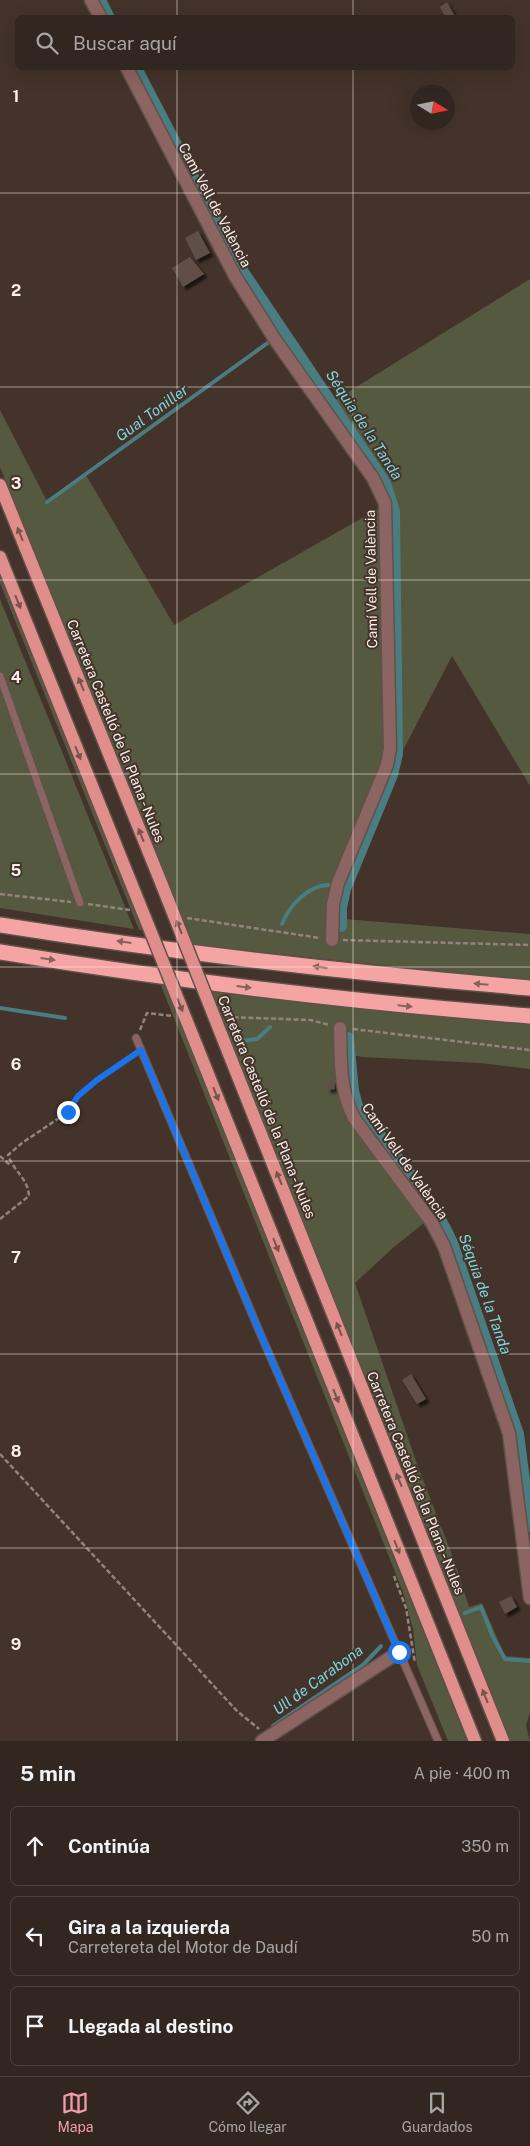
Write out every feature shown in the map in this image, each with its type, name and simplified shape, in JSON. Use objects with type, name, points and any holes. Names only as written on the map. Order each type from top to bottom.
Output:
[{"type":"highway","points":[[0,924],[219,955],[416,978],[530,988]]},
{"type":"highway","points":[[0,952],[216,984],[408,1006],[530,1016]]},
{"type":"main road","name":"Carretera Castelló de la Plana - Nules","points":[[0,485],[160,880],[503,1741]]},
{"type":"main road","points":[[0,557],[475,1741]]},
{"type":"street","points":[[91,0],[99,15]]},
{"type":"street","name":"Camí Vell de València","points":[[128,70],[235,276],[276,341],[373,478],[385,503],[390,749],[384,771],[338,883],[333,904],[332,940]]},
{"type":"street","name":"Camí Vell de València","points":[[340,1028],[341,1075],[345,1101],[354,1118],[432,1223],[444,1246],[509,1433],[530,1598]]},
{"type":"street","points":[[265,1739],[399,1652]]},
{"type":"lane","points":[[0,676],[80,903]]},
{"type":"lane","points":[[136,1038],[260,1333],[438,1741]]},
{"type":"path","points":[[0,894],[137,911]]},
{"type":"path","points":[[185,917],[332,940],[530,945]]},
{"type":"path","points":[[136,1038],[146,1013],[179,1016]]},
{"type":"path","points":[[217,1017],[310,1020],[340,1028],[530,1050]]},
{"type":"path","points":[[12,1166],[8,1155],[22,1142],[68,1112],[78,1096],[97,1080],[141,1050]]},
{"type":"path","points":[[0,1156],[12,1166],[28,1185],[29,1196],[0,1219]]},
{"type":"path","points":[[0,1454],[265,1739]]},
{"type":"path","points":[[392,1571],[406,1608],[416,1670]]},
{"type":"green space","points":[[530,279],[530,786],[452,656],[399,758],[386,765],[332,918],[530,934],[530,981],[193,945],[0,467],[0,410],[48,503],[86,475],[174,625],[378,509],[384,503],[324,407]]},
{"type":"green space","points":[[0,572],[144,930],[139,930],[0,583]]},
{"type":"green space","points":[[0,599],[134,929],[0,908]]},
{"type":"green space","points":[[160,983],[165,984],[467,1741],[448,1741],[417,1665],[413,1629],[403,1592]]},
{"type":"green space","points":[[210,989],[530,1023],[530,1069],[480,1063],[363,1057],[341,1053],[345,1102],[429,1219],[394,1247],[355,1283],[417,1464],[454,1560],[469,1607],[482,1603],[505,1656],[530,1658],[530,1712],[526,1726],[530,1741],[508,1741]]},
{"type":"building","points":[[447,2],[454,15],[444,15],[440,7]]},
{"type":"building","points":[[198,231],[210,253],[196,260],[185,238]]},
{"type":"building","points":[[190,257],[204,274],[183,287],[172,268]]},
{"type":"building","points":[[334,1080],[335,1089],[327,1090],[327,1081]]},
{"type":"building","points":[[411,1374],[426,1399],[417,1404],[402,1380]]},
{"type":"building","points":[[511,1596],[517,1607],[505,1614],[499,1602]]},
{"type":"waterway","name":"Séquia de la Tanda","points":[[100,0],[108,15]]},
{"type":"waterway","name":"Séquia de la Tanda","points":[[137,70],[241,269],[385,483],[394,511],[397,754],[392,775],[345,889],[341,908],[341,926]]},
{"type":"waterway","name":"Gual Toniller","points":[[47,502],[269,342]]},
{"type":"waterway","points":[[282,924],[289,910],[307,892],[330,885]]},
{"type":"waterway","points":[[0,1008],[65,1018]]},
{"type":"waterway","points":[[241,1041],[257,1039],[270,1027]]},
{"type":"waterway","name":"Séquia de la Tanda","points":[[348,1038],[353,1091],[357,1106],[421,1189],[452,1243],[518,1434],[530,1526]]},
{"type":"waterway","name":"Ull de Carabona","points":[[465,1613],[481,1607],[493,1637],[505,1659],[530,1661]]},
{"type":"waterway","name":"Ull de Carabona","points":[[273,1726],[363,1665],[381,1646]]},
{"type":"route","points":[[68,1112],[78,1096],[97,1080],[141,1050],[260,1333],[399,1652]]}]
